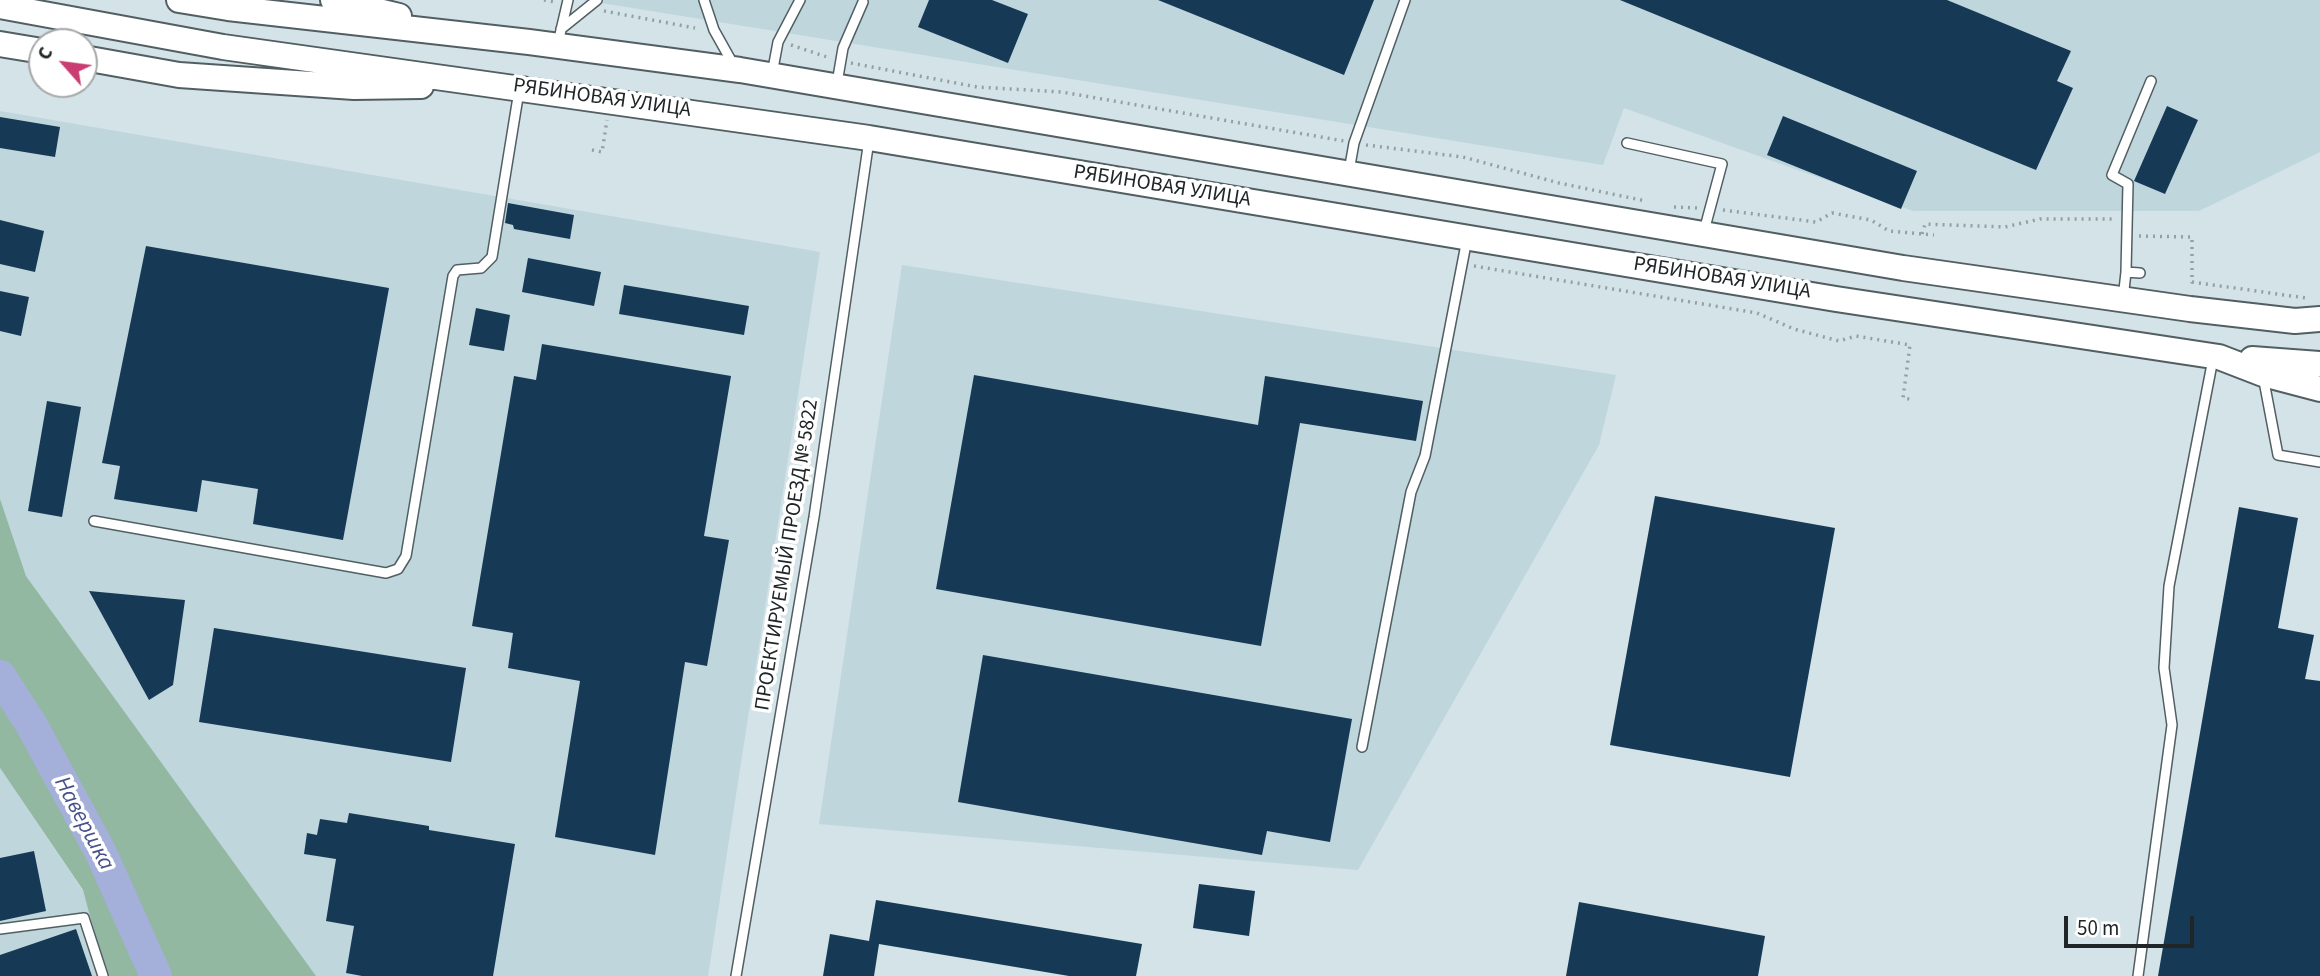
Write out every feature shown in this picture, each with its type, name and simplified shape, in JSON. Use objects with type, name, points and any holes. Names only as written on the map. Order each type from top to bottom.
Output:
[{"type":"main road","name":"РЯБИНОВАЯ УЛИЦА","points":[[179,0],[473,37],[559,38],[1903,268],[2295,321],[2320,318]]},
{"type":"main road","points":[[334,0],[360,2],[397,10],[473,37]]},
{"type":"main road","name":"РЯБИНОВАЯ УЛИЦА","points":[[0,6],[223,47],[869,138],[1836,299],[2216,357],[2263,374],[2320,389]]},
{"type":"main road","points":[[0,44],[28,49]]},
{"type":"main road","points":[[98,61],[179,75],[354,87],[495,84]]},
{"type":"main road","points":[[2295,321],[2320,324]]},
{"type":"main road","points":[[2216,357],[2320,364]]},
{"type":"lane","points":[[559,38],[597,0]]},
{"type":"lane","points":[[704,0],[714,30],[731,62],[740,71]]},
{"type":"lane","points":[[772,76],[778,42],[800,0]]},
{"type":"lane","points":[[1349,173],[1354,143],[1405,0]]},
{"type":"lane","points":[[559,38],[568,2]]},
{"type":"lane","points":[[837,87],[843,48],[863,2]]},
{"type":"lane","points":[[2123,299],[2128,184],[2112,175],[2151,81]]},
{"type":"lane","points":[[94,521],[386,573],[398,569],[406,556],[453,276],[457,270],[481,268],[492,257],[520,88]]},
{"type":"lane","name":"ПРОЕКТИРУЕМЫЙ ПРОЕЗД № 5822","points":[[736,976],[814,517],[869,138]]},
{"type":"lane","points":[[1628,143],[1722,164],[1704,233]]},
{"type":"lane","points":[[1362,747],[1412,492],[1425,456],[1467,237]]},
{"type":"lane","points":[[2126,272],[2140,273]]},
{"type":"lane","points":[[2138,976],[2172,725],[2164,668],[2169,586],[2216,357]]},
{"type":"lane","points":[[2263,374],[2278,455],[2320,463]]},
{"type":"lane","points":[[0,929],[83,918],[103,976]]},
{"type":"path","points":[[544,0],[568,2]]},
{"type":"path","points":[[588,8],[695,28]]},
{"type":"path","points":[[778,42],[841,61],[977,87],[1062,92],[1354,143],[1463,157],[1559,183],[1657,204]]},
{"type":"path","points":[[592,150],[602,152],[606,134]]},
{"type":"path","points":[[1670,206],[1709,208],[1816,222],[1832,213],[1871,220],[1889,231],[1934,235]]},
{"type":"path","points":[[1462,264],[1757,313],[1794,329],[1839,341],[1856,336],[1910,345],[1903,398],[1910,399]]},
{"type":"shaded area","points":[[583,0],[2320,0],[2320,152],[2199,211],[1913,211],[1624,108],[1603,165]]},
{"type":"shaded area","points":[[0,111],[820,252],[708,976],[315,976],[26,576],[0,505]]},
{"type":"shaded area","points":[[902,265],[1616,375],[1599,445],[1358,870],[819,824]]},
{"type":"shaded area","points":[[0,768],[83,891],[113,976],[0,976]]},
{"type":"green space","points":[[0,499],[26,576],[316,976],[106,976],[83,890],[0,768]]},
{"type":"building","points":[[929,0],[992,0],[1028,14],[1008,63],[918,27]]},
{"type":"building","points":[[1158,0],[1374,0],[1344,75]]},
{"type":"building","points":[[1620,0],[1947,0],[2071,51],[2057,81],[2073,88],[2036,170]]},
{"type":"building","points":[[2167,106],[2198,120],[2165,194],[2134,181]]},
{"type":"building","points":[[1783,116],[1917,171],[1901,209],[1767,155]]},
{"type":"building","points":[[0,117],[60,127],[55,157],[0,148]]},
{"type":"building","points":[[508,203],[574,215],[570,239],[514,229],[513,225],[505,223]]},
{"type":"building","points":[[0,220],[44,231],[35,272],[0,264]]},
{"type":"building","points":[[146,246],[389,288],[343,540],[253,524],[258,489],[202,480],[197,512],[114,499],[120,466],[102,463]]},
{"type":"building","points":[[528,258],[601,272],[594,306],[522,292]]},
{"type":"building","points":[[624,285],[749,306],[744,335],[619,314]]},
{"type":"building","points":[[0,291],[29,297],[21,336],[0,331]]},
{"type":"building","points":[[476,308],[510,315],[504,351],[469,345]]},
{"type":"building","points":[[542,344],[731,376],[704,536],[729,540],[707,666],[685,662],[655,855],[555,837],[580,681],[508,668],[513,633],[472,626],[514,376],[536,380]]},
{"type":"building","points":[[974,375],[1258,425],[1265,376],[1423,401],[1416,441],[1300,423],[1261,646],[936,589]]},
{"type":"building","points":[[47,401],[81,407],[62,517],[28,511]]},
{"type":"building","points":[[1655,496],[1835,528],[1790,777],[1610,745]]},
{"type":"building","points":[[2239,507],[2298,518],[2278,628],[2314,635],[2305,679],[2320,681],[2320,976],[2158,976]]},
{"type":"building","points":[[89,591],[185,600],[173,685],[149,700]]},
{"type":"building","points":[[214,628],[466,668],[451,762],[199,722]]},
{"type":"building","points":[[983,655],[1352,719],[1330,842],[1267,831],[1262,855],[958,802]]},
{"type":"building","points":[[349,813],[515,844],[493,976],[362,976],[346,973],[354,926],[326,921],[336,859],[304,854],[307,833],[317,835],[320,819],[347,823]]},
{"type":"building","points":[[34,851],[46,911],[0,921],[0,858]]},
{"type":"building","points":[[1199,884],[1255,891],[1249,936],[1193,928]]},
{"type":"building","points":[[876,900],[1142,944],[1136,976],[1069,976],[879,944],[874,976],[823,976],[830,934],[869,941]]},
{"type":"building","points":[[1579,902],[1765,936],[1758,976],[1566,976]]},
{"type":"building","points":[[76,929],[92,976],[0,976],[0,955]]},
{"type":"waterway","name":"Навершка","points":[[0,676],[31,724],[101,853],[156,976]]}]
